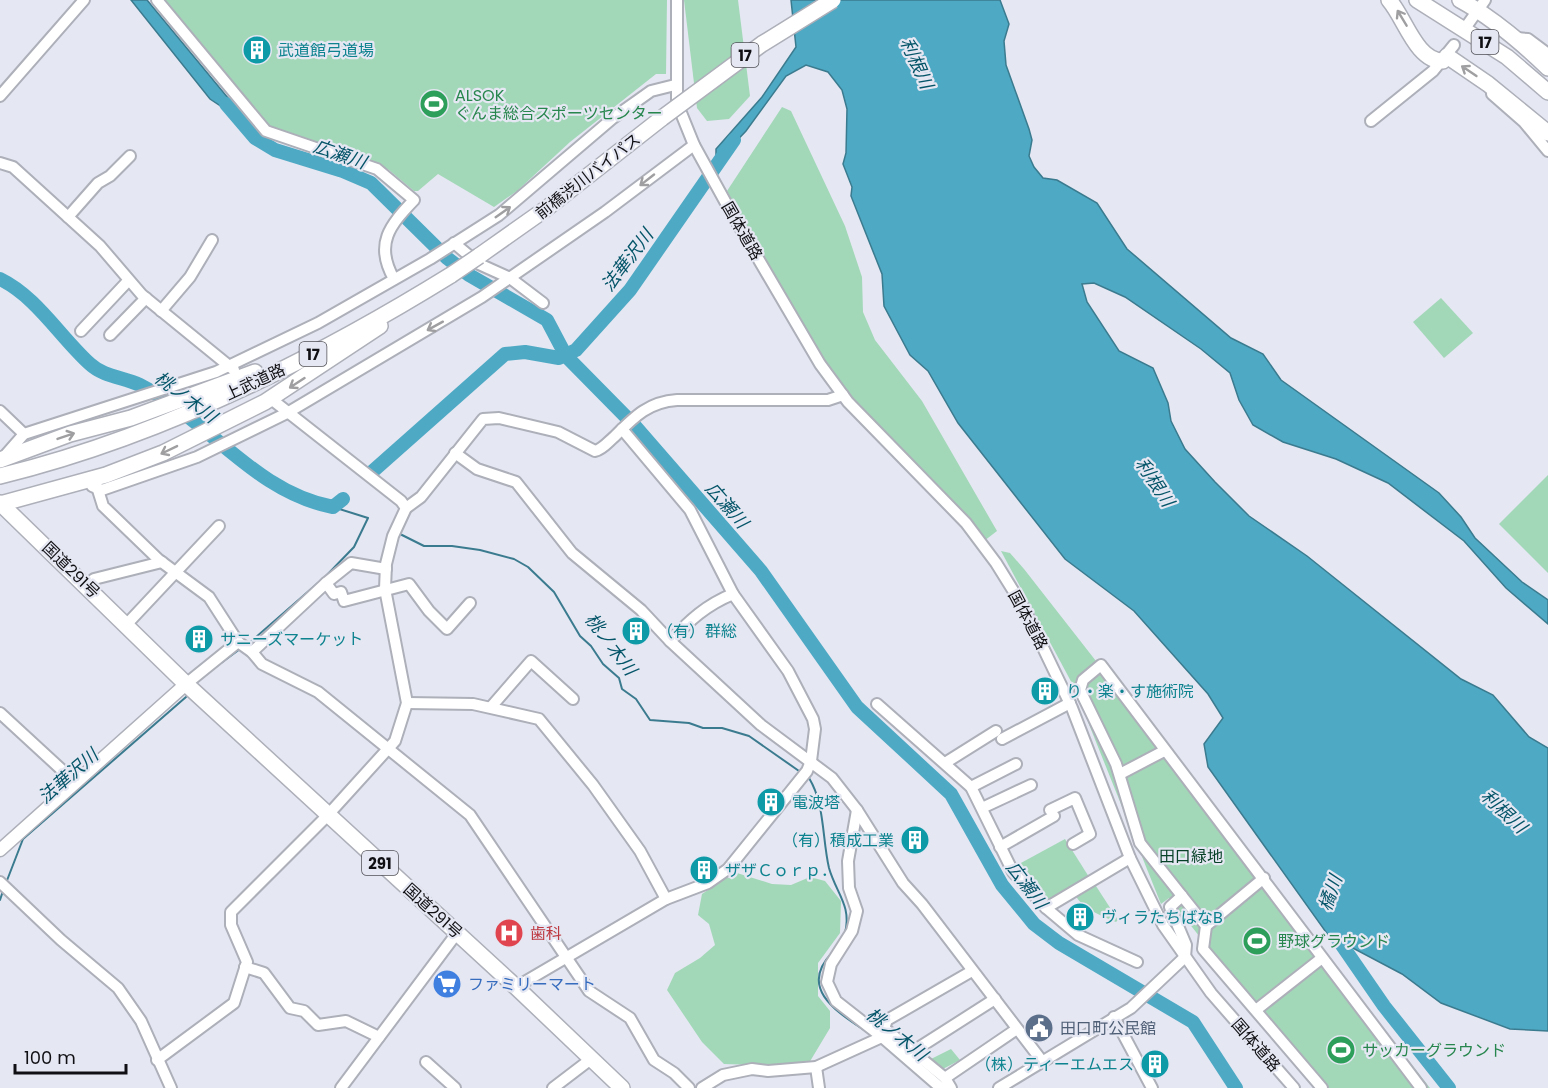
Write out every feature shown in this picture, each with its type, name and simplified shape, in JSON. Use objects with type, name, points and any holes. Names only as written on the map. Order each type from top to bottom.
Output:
[{"type":"highway","name":"前橋渋川バイパス","points":[[430,288],[548,208],[753,50],[833,0]]},
{"type":"highway","points":[[1389,0],[1400,12],[1424,54],[1432,60],[1448,54],[1548,133]]},
{"type":"highway","name":"17","points":[[1416,0],[1507,57],[1548,92]]},
{"type":"highway","points":[[1460,0],[1481,5],[1548,68]]},
{"type":"highway","points":[[1,476],[88,450],[166,421],[185,406],[314,347],[430,288]]},
{"type":"highway","points":[[0,507],[146,460],[214,428],[265,402],[337,357],[430,288]]},
{"type":"highway","points":[[0,460],[70,434],[152,410],[185,406]]},
{"type":"highway","name":"国道291号","points":[[0,507],[87,585],[137,638],[327,816],[516,987],[622,1088]]},
{"type":"highway","name":"国道291号","points":[[0,507],[118,624],[137,638]]},
{"type":"main road","points":[[0,850],[186,684]]},
{"type":"street","points":[[0,96],[84,0]]},
{"type":"street","points":[[157,0],[266,131],[377,169],[414,200],[395,218],[388,232],[386,259],[394,279]]},
{"type":"street","points":[[98,490],[207,452],[287,412],[484,295],[605,212],[694,145],[680,114],[675,85],[677,0]]},
{"type":"street","points":[[1468,24],[1481,5]]},
{"type":"street","points":[[1516,38],[1528,39],[1548,54]]},
{"type":"street","points":[[1371,121],[1448,54]]},
{"type":"street","points":[[1488,84],[1493,96],[1524,122],[1548,151]]},
{"type":"street","points":[[0,460],[24,434],[230,366],[318,323],[430,259],[517,202],[570,151],[638,99],[665,85],[675,85]]},
{"type":"street","name":"国体道路","points":[[694,145],[804,339],[843,395],[966,523],[996,563],[1023,608],[1070,703],[1130,858],[1163,925],[1210,993],[1293,1088]]},
{"type":"street","points":[[68,217],[98,183],[110,176],[130,156]]},
{"type":"street","points":[[0,163],[13,167],[100,246],[128,281],[146,298],[241,376]]},
{"type":"street","points":[[161,311],[190,277],[212,240]]},
{"type":"street","points":[[454,243],[488,269],[508,279],[543,303]]},
{"type":"street","points":[[81,331],[128,281]]},
{"type":"street","points":[[110,335],[146,298]]},
{"type":"street","points":[[157,1060],[234,1003],[247,963],[231,925],[231,912],[327,816],[395,741],[407,703],[385,589],[386,569],[397,526],[406,508],[421,497],[483,419],[488,418],[558,432],[595,451],[633,417],[650,406],[665,401],[828,399],[843,395]]},
{"type":"street","points":[[275,402],[401,501],[406,508]]},
{"type":"street","points":[[0,411],[24,434]]},
{"type":"street","points":[[516,987],[666,899],[708,883],[728,868],[774,814],[811,761],[815,729],[813,719],[788,671],[733,594],[690,510],[623,428]]},
{"type":"street","points":[[455,453],[477,469],[516,482],[572,553],[641,610],[670,641],[761,725],[832,778],[857,810],[903,883],[922,904],[1041,1060]]},
{"type":"street","points":[[85,480],[98,490],[102,506],[162,562],[208,597],[238,642],[252,652],[262,664],[318,692],[389,749],[411,770],[470,815],[589,991],[630,1018],[654,1060],[674,1073],[689,1088]]},
{"type":"street","points":[[126,625],[175,570],[219,526]]},
{"type":"street","points":[[87,585],[94,579],[162,562]]},
{"type":"street","points":[[252,652],[326,583],[351,563],[386,569]]},
{"type":"street","points":[[326,583],[334,594],[341,592],[344,601],[409,584],[429,611],[447,629],[470,603]]},
{"type":"street","points":[[670,641],[696,614],[711,603],[733,594]]},
{"type":"street","points":[[186,684],[238,642]]},
{"type":"street","points":[[491,707],[531,661],[573,699]]},
{"type":"street","points":[[1206,926],[1140,843],[1120,774],[1080,690],[1083,680],[1101,665],[1421,1088]]},
{"type":"street","points":[[407,703],[491,707],[539,719],[593,784],[640,851],[666,899]]},
{"type":"street","points":[[945,763],[999,735],[1070,703]]},
{"type":"street","points":[[877,704],[971,787],[1013,872],[1046,908],[1078,935],[1137,962]]},
{"type":"street","points":[[0,713],[75,782]]},
{"type":"street","points":[[1120,774],[1164,751]]},
{"type":"street","points":[[971,787],[1016,764]]},
{"type":"street","points":[[982,808],[1031,785]]},
{"type":"street","points":[[1000,847],[1075,798],[1090,834],[1073,843]]},
{"type":"street","points":[[857,810],[848,861],[849,888],[857,910],[852,931],[831,964],[827,982],[836,1001],[945,1085]]},
{"type":"street","points":[[1046,908],[1130,858]]},
{"type":"street","points":[[1264,878],[1206,926],[1203,949],[1322,1088]]},
{"type":"street","points":[[1,882],[118,988],[141,1021],[171,1088]]},
{"type":"street","points":[[999,1088],[1014,1084],[1041,1060],[1131,1008],[1185,957],[1186,945],[1170,907],[1182,896]]},
{"type":"street","points":[[341,1088],[457,933]]},
{"type":"street","points":[[1256,1010],[1322,958]]},
{"type":"street","points":[[245,967],[264,973],[290,1008],[304,1011],[318,1025],[345,1021],[380,1037]]},
{"type":"street","points":[[945,1085],[884,1028],[887,1020],[972,971]]},
{"type":"street","points":[[912,1052],[995,999]]},
{"type":"street","points":[[1114,1017],[1152,1088]]},
{"type":"street","points":[[945,1085],[1017,1029]]},
{"type":"street","points":[[702,1088],[723,1075],[752,1069],[768,1071],[816,1067],[882,1037]]},
{"type":"street","points":[[553,1088],[591,1059]]},
{"type":"street","points":[[426,1062],[455,1088]]},
{"type":"street","points":[[816,1067],[819,1088]]},
{"type":"green space","name":"ALSOK ぐんま総合スポーツセンター","points":[[164,0],[667,0],[666,74],[656,74],[570,142],[517,191],[494,207],[438,174],[418,191],[414,191],[389,170],[369,160],[272,129],[233,86]]},
{"type":"green space","points":[[684,0],[738,0],[750,96],[729,119],[707,121],[697,108]]},
{"type":"green space","points":[[782,107],[791,111],[845,226],[862,277],[863,312],[875,340],[922,401],[997,531],[984,541],[953,501],[847,393],[801,325],[727,191]]},
{"type":"green space","points":[[1441,298],[1473,333],[1444,358],[1413,322]]},
{"type":"green space","points":[[1548,475],[1548,573],[1499,524]]},
{"type":"green space","name":"田口緑地","points":[[1001,551],[1010,553],[1024,569],[1430,1088],[1326,1088],[1169,898],[1161,904],[1074,687]]},
{"type":"green space","points":[[1065,839],[1089,877],[1047,902],[1020,869],[1019,864]]},
{"type":"green space","points":[[737,873],[772,884],[791,885],[810,877],[825,881],[841,901],[840,933],[818,963],[818,996],[830,1011],[830,1028],[809,1063],[785,1066],[724,1064],[702,1042],[667,990],[675,973],[700,958],[715,945],[709,924],[698,915],[702,894],[711,888],[717,877],[730,878]]},
{"type":"green space","points":[[1094,883],[1118,920],[1116,922],[1088,908],[1075,895]]},
{"type":"green space","points":[[951,1049],[960,1060],[943,1069],[931,1059]]},
{"type":"water","points":[[131,0],[147,0],[252,127],[210,99]]},
{"type":"water","name":"利根川","points":[[791,0],[1000,0],[1009,24],[1004,41],[1006,65],[1032,140],[1029,156],[1043,178],[1057,180],[1097,203],[1127,249],[1231,338],[1263,354],[1281,380],[1439,493],[1461,517],[1475,538],[1522,582],[1548,600],[1548,624],[1506,588],[1464,541],[1388,483],[1336,459],[1283,442],[1253,425],[1239,400],[1230,373],[1201,349],[1125,297],[1094,283],[1082,284],[1087,302],[1119,351],[1153,368],[1168,403],[1171,421],[1185,449],[1249,516],[1307,556],[1461,679],[1493,695],[1529,737],[1548,748],[1548,1031],[1510,1029],[1441,1003],[1402,974],[1328,935],[1208,767],[1204,744],[1223,718],[1208,694],[1134,611],[1065,559],[958,423],[928,371],[910,355],[884,306],[882,274],[851,196],[852,187],[843,164],[846,153],[847,109],[842,90],[828,72],[806,65],[786,76],[746,131],[724,154],[716,156],[716,149],[762,97],[796,47]]},
{"type":"waterway","name":"広瀬川","points":[[226,104],[255,138],[275,150],[343,171],[371,183],[447,258],[469,275],[547,320],[566,356],[635,426],[761,571],[857,707],[951,794],[1002,885],[1034,924],[1059,943],[1193,1022],[1236,1088]]},
{"type":"waterway","name":"法華沢川","points":[[373,471],[505,354],[525,352],[559,358],[576,350],[630,290],[734,140]]},
{"type":"waterway","name":"桃ノ木川","points":[[0,279],[37,307],[90,364],[108,374],[140,385],[165,400],[255,471],[279,487],[305,499],[333,507],[343,499]]},
{"type":"waterway","name":"法華沢川","points":[[325,577],[354,547],[368,518],[333,507]]},
{"type":"waterway","name":"桃ノ木川","points":[[400,534],[424,546],[452,546],[480,550],[514,559],[528,567],[554,592],[580,636],[591,646],[603,664],[619,678],[622,689],[636,699],[650,720],[689,723],[703,728],[722,728],[749,736],[799,771]]},
{"type":"waterway","name":"法華沢川","points":[[248,644],[318,583]]},
{"type":"waterway","name":"法華沢川","points":[[221,663],[240,649]]},
{"type":"waterway","name":"法華沢川","points":[[6,883],[23,839],[186,697]]},
{"type":"waterway","name":"桃ノ木川","points":[[809,778],[821,810],[829,868],[845,907],[847,923],[845,933]]},
{"type":"waterway","name":"法華沢川","points":[[0,900],[3,891]]},
{"type":"waterway","name":"橘川","points":[[1337,925],[1335,935],[1384,1006],[1449,1088]]},
{"type":"waterway","name":"桃ノ木川","points":[[832,953],[822,966],[819,978],[820,989],[834,1008],[867,1032]]},
{"type":"place","name":"武道館弓道場","points":[[257,50]]},
{"type":"place","name":"ALSOK ぐんま総合スポーツセンター","points":[[434,104]]},
{"type":"place","name":"（有）群総","points":[[636,631]]},
{"type":"place","name":"サニーズマーケット","points":[[199,639]]},
{"type":"place","name":"り・楽・す施術院","points":[[1045,691]]},
{"type":"place","name":"電波塔","points":[[771,802]]},
{"type":"place","name":"（有）積成工業","points":[[915,840]]},
{"type":"place","name":"ザザＣｏｒｐ．","points":[[704,870]]},
{"type":"place","name":"ヴィラたちばなB","points":[[1080,917]]},
{"type":"place","name":"歯科","points":[[509,933]]},
{"type":"place","name":"野球グラウンド","points":[[1257,941]]},
{"type":"place","name":"ファミリーマート","points":[[447,984]]},
{"type":"place","name":"田口町公民館","points":[[1039,1028]]},
{"type":"place","name":"サッカーグラウンド","points":[[1341,1050]]},
{"type":"place","name":"（株）ティーエムエス","points":[[1155,1064]]}]
